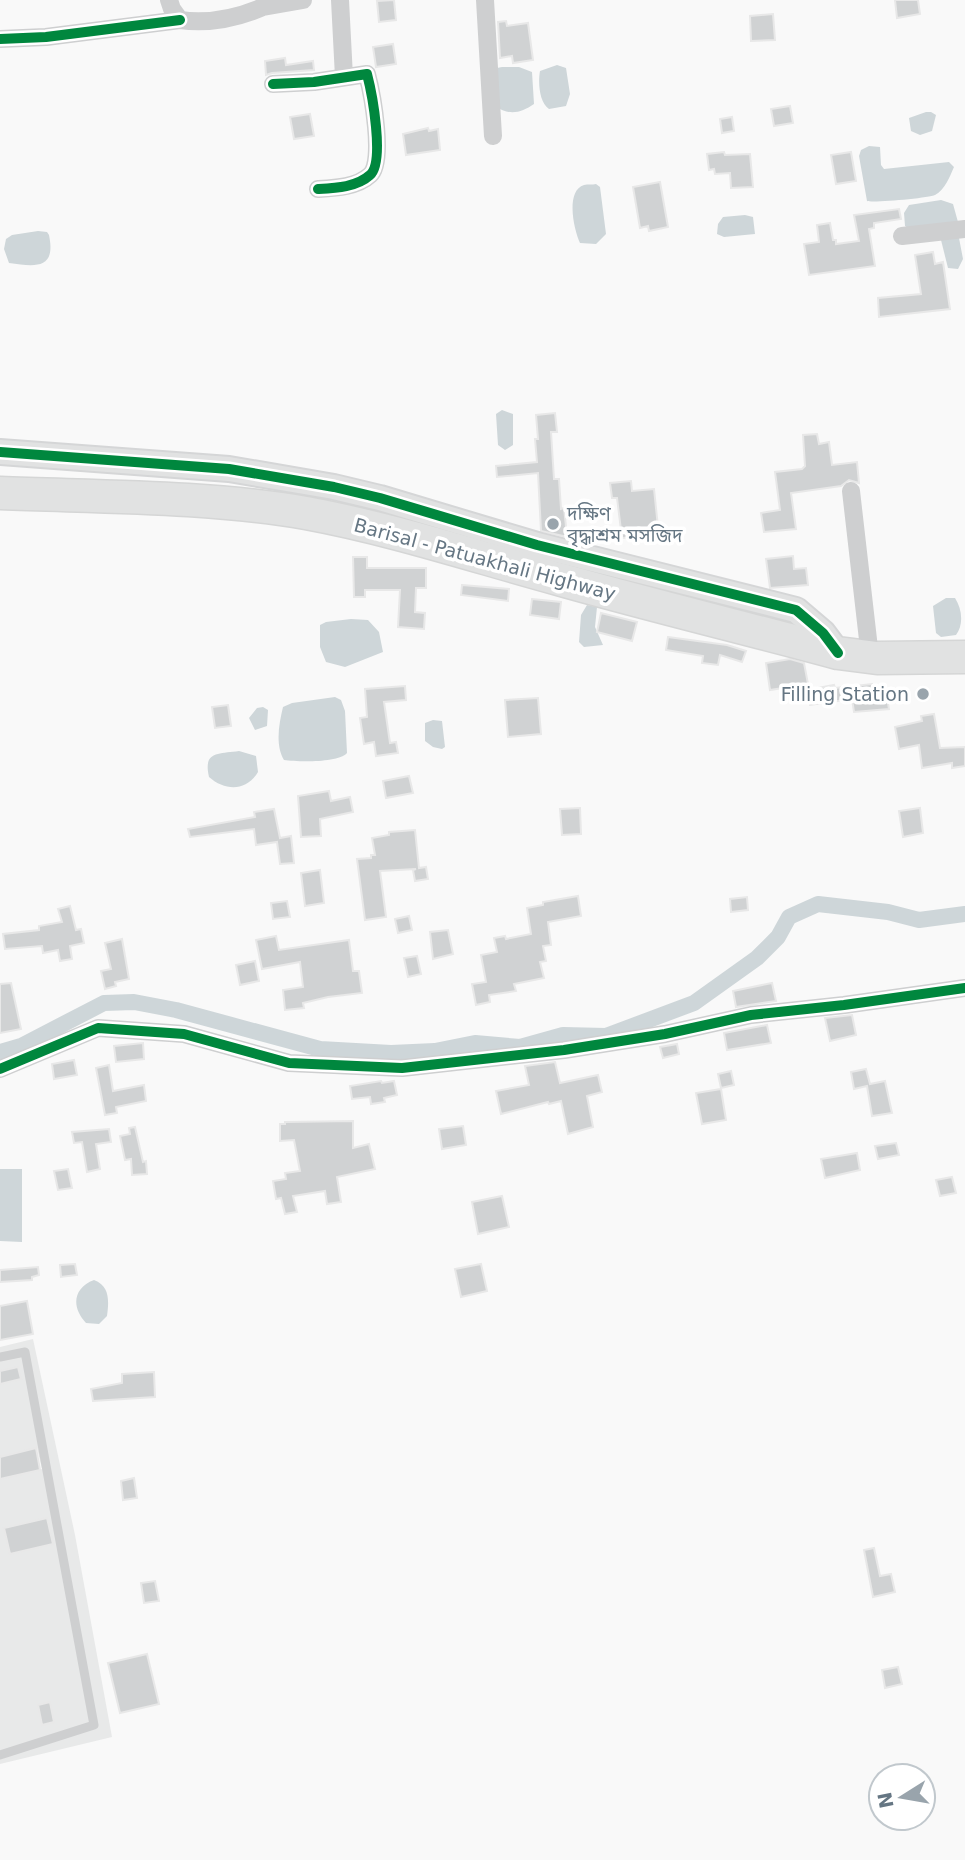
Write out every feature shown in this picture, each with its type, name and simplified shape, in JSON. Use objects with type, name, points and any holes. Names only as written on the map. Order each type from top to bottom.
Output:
[{"type":"highway","name":"Barisal - Patuakhali Highway","points":[[0,493],[180,501],[306,513],[397,534],[838,653],[870,657],[965,657]]},
{"type":"street","points":[[169,0],[180,20]]},
{"type":"street","points":[[0,39],[46,37],[180,20],[194,22],[243,16],[264,4],[303,0]]},
{"type":"street","points":[[340,0],[344,77]]},
{"type":"street","points":[[485,0],[493,136]]},
{"type":"street","points":[[273,84],[367,74],[376,133],[377,165],[371,174],[354,184],[318,189]]},
{"type":"street","points":[[902,236],[965,229]]},
{"type":"street","points":[[0,452],[229,469],[380,498],[537,545],[796,610],[823,633],[838,653]]},
{"type":"street","points":[[851,491],[870,657]]},
{"type":"street","points":[[0,1069],[98,1028],[184,1034],[289,1063],[402,1068],[564,1050],[665,1034],[751,1015],[965,988]]},
{"type":"lane","points":[[0,1357],[24,1352],[94,1725],[0,1755]]},
{"type":"shaded area","points":[[557,65],[566,68],[570,94],[566,106],[549,109],[541,97],[540,71]]},
{"type":"shaded area","points":[[519,67],[532,72],[534,104],[515,112],[495,106],[497,68]]},
{"type":"shaded area","points":[[926,112],[936,115],[932,131],[920,135],[911,131],[909,118]]},
{"type":"shaded area","points":[[869,146],[880,147],[881,165],[884,169],[949,162],[954,167],[944,186],[935,195],[867,201],[859,156],[861,150]]},
{"type":"shaded area","points":[[596,184],[600,187],[606,234],[596,244],[580,243],[574,221],[575,195],[584,185]]},
{"type":"shaded area","points":[[941,200],[953,204],[958,222],[908,228],[905,226],[904,213],[909,205]]},
{"type":"shaded area","points":[[723,217],[753,217],[755,234],[724,237],[717,234],[718,224]]},
{"type":"shaded area","points":[[47,232],[49,235],[50,254],[47,260],[36,265],[9,263],[4,249],[6,239],[12,235]]},
{"type":"shaded area","points":[[940,236],[959,238],[963,259],[958,269],[948,268]]},
{"type":"shaded area","points":[[502,410],[513,414],[513,445],[505,450],[498,445],[496,414]]},
{"type":"shaded area","points":[[946,598],[955,598],[961,612],[961,621],[956,635],[941,637],[936,633],[933,606]]},
{"type":"shaded area","points":[[587,605],[597,607],[595,627],[603,645],[584,647],[579,642],[581,615]]},
{"type":"shaded area","points":[[351,619],[368,620],[379,632],[383,652],[345,667],[326,662],[320,647],[320,625]]},
{"type":"shaded area","points":[[335,697],[341,700],[345,711],[347,753],[327,760],[284,760],[279,741],[283,707],[292,703]]},
{"type":"shaded area","points":[[257,708],[268,710],[267,726],[255,730],[249,718]]},
{"type":"shaded area","points":[[442,721],[445,747],[442,749],[425,741],[425,723]]},
{"type":"shaded area","points":[[239,751],[256,756],[258,772],[253,779],[241,786],[228,787],[209,777],[210,758]]},
{"type":"shaded area","points":[[0,1169],[22,1169],[22,1242],[0,1241]]},
{"type":"shaded area","points":[[94,1280],[106,1290],[108,1300],[107,1316],[99,1324],[86,1323],[76,1304],[78,1293]]},
{"type":"shaded area","points":[[33,1339],[75,1535],[112,1737],[0,1764],[0,1479],[42,1469],[37,1448],[0,1457],[0,1384],[21,1379],[18,1367],[0,1371],[0,1347]],"holes":[[[46,1518],[53,1544],[10,1554],[4,1528]]]},
{"type":"building","points":[[394,0],[396,20],[379,22],[377,1]]},
{"type":"building","points":[[895,0],[918,0],[920,14],[897,18]]},
{"type":"building","points":[[773,14],[775,40],[751,41],[750,16]]},
{"type":"building","points":[[506,21],[507,26],[528,23],[533,60],[513,63],[512,56],[500,58],[498,22]]},
{"type":"building","points":[[393,44],[396,64],[376,67],[373,47]]},
{"type":"building","points":[[285,58],[286,65],[313,61],[314,70],[266,75],[265,61]]},
{"type":"building","points":[[790,106],[793,123],[774,126],[771,109]]},
{"type":"building","points":[[310,114],[314,136],[294,139],[290,117]]},
{"type":"building","points":[[732,117],[734,131],[722,133],[720,119]]},
{"type":"building","points":[[428,128],[429,131],[438,129],[440,150],[406,155],[403,134]]},
{"type":"building","points":[[724,152],[725,155],[750,154],[753,187],[731,188],[730,173],[715,174],[714,169],[709,170],[707,154]]},
{"type":"building","points":[[851,152],[856,181],[836,184],[831,155]]},
{"type":"building","points":[[660,182],[668,227],[649,231],[648,226],[640,228],[633,187]]},
{"type":"building","points":[[899,209],[901,219],[874,223],[874,228],[869,229],[875,266],[809,275],[804,244],[819,242],[817,225],[830,223],[836,244],[859,241],[854,215]]},
{"type":"building","points":[[933,252],[935,264],[943,262],[950,309],[879,317],[878,298],[921,294],[915,255]]},
{"type":"building","points":[[555,413],[557,432],[551,432],[554,479],[559,479],[561,509],[564,508],[567,536],[541,531],[538,473],[497,477],[496,466],[537,462],[536,415]]},
{"type":"building","points":[[817,434],[819,444],[829,442],[832,465],[857,462],[859,483],[849,480],[841,486],[791,493],[796,529],[764,532],[761,513],[780,510],[775,472],[802,469],[805,466],[803,435]]},
{"type":"building","points":[[631,481],[632,491],[654,489],[658,527],[636,529],[637,537],[622,538],[617,498],[612,498],[610,483]]},
{"type":"building","points":[[793,556],[794,569],[806,568],[808,585],[770,588],[766,559]]},
{"type":"building","points":[[353,557],[367,557],[367,568],[426,568],[426,588],[416,588],[415,612],[425,613],[424,629],[398,627],[400,590],[365,590],[365,597],[354,597]]},
{"type":"building","points":[[462,585],[509,589],[508,601],[461,595]]},
{"type":"building","points":[[532,599],[561,602],[559,619],[530,615]]},
{"type":"building","points":[[601,613],[637,622],[632,641],[597,632]]},
{"type":"building","points":[[668,637],[727,645],[746,651],[742,662],[720,655],[718,665],[702,663],[703,656],[666,650]]},
{"type":"building","points":[[790,659],[804,663],[808,684],[770,690],[766,663]]},
{"type":"building","points":[[872,684],[872,688],[885,686],[889,709],[854,712],[852,699],[810,705],[807,690],[834,685],[835,688]]},
{"type":"building","points":[[405,686],[406,700],[384,702],[390,743],[396,742],[398,753],[376,756],[374,742],[364,744],[360,718],[367,717],[365,689]]},
{"type":"building","points":[[538,698],[541,734],[508,737],[505,700]]},
{"type":"building","points":[[228,705],[231,726],[215,728],[212,707]]},
{"type":"building","points":[[934,714],[940,748],[965,747],[965,766],[952,768],[952,763],[922,768],[919,745],[899,749],[895,727],[922,721],[921,716]]},
{"type":"building","points":[[409,776],[413,793],[386,798],[383,781]]},
{"type":"building","points":[[329,791],[331,801],[350,797],[353,812],[320,819],[321,836],[301,837],[298,796]]},
{"type":"building","points":[[580,808],[581,834],[562,835],[560,809]]},
{"type":"building","points":[[920,808],[923,833],[903,837],[899,811]]},
{"type":"building","points":[[274,809],[280,838],[291,836],[294,863],[280,864],[277,842],[256,845],[254,829],[190,837],[188,829],[255,817],[254,812]]},
{"type":"building","points":[[415,830],[419,868],[426,867],[428,879],[415,881],[413,870],[416,869],[380,871],[386,917],[365,920],[357,859],[375,855],[372,838],[389,835],[389,832]]},
{"type":"building","points":[[320,870],[324,903],[305,906],[301,873]]},
{"type":"building","points":[[578,896],[581,916],[548,922],[551,945],[543,946],[546,961],[540,962],[544,978],[514,984],[516,991],[489,995],[490,1002],[476,1005],[472,984],[486,982],[481,955],[497,952],[494,938],[505,936],[506,939],[531,934],[527,908],[543,905],[543,902]]},
{"type":"building","points":[[747,897],[748,910],[731,912],[730,899]]},
{"type":"building","points":[[287,901],[290,917],[273,919],[271,903]]},
{"type":"building","points":[[70,906],[76,930],[81,929],[84,943],[70,946],[72,959],[60,961],[58,950],[43,953],[42,946],[5,949],[3,934],[39,930],[39,926],[62,922],[58,909]]},
{"type":"building","points":[[409,916],[412,930],[398,933],[395,919]]},
{"type":"building","points":[[448,930],[453,954],[433,959],[430,932]]},
{"type":"building","points":[[276,936],[279,950],[349,940],[353,971],[359,971],[362,993],[328,997],[303,1003],[304,1008],[285,1010],[283,990],[303,987],[300,962],[262,969],[256,940]]},
{"type":"building","points":[[122,939],[129,979],[115,982],[116,986],[105,989],[101,971],[111,969],[105,943]]},
{"type":"building","points":[[417,956],[421,974],[408,977],[404,958]]},
{"type":"building","points":[[255,961],[259,981],[240,985],[236,965]]},
{"type":"building","points":[[11,983],[21,1029],[0,1033],[0,984]]},
{"type":"building","points":[[772,983],[776,1001],[736,1007],[733,991]]},
{"type":"building","points":[[852,1015],[856,1035],[830,1041],[825,1018]]},
{"type":"building","points":[[767,1025],[771,1043],[727,1050],[724,1033]]},
{"type":"building","points":[[143,1043],[144,1059],[116,1062],[114,1046]]},
{"type":"building","points":[[677,1044],[679,1054],[663,1058],[660,1047]]},
{"type":"building","points":[[74,1060],[77,1075],[54,1079],[52,1064]]},
{"type":"building","points":[[555,1062],[560,1083],[598,1075],[602,1092],[587,1096],[593,1127],[568,1134],[561,1101],[501,1114],[496,1091],[529,1085],[525,1066]]},
{"type":"building","points":[[109,1065],[113,1091],[144,1085],[146,1101],[116,1107],[117,1113],[105,1115],[96,1068]]},
{"type":"building","points":[[866,1069],[870,1084],[885,1081],[892,1113],[872,1116],[867,1086],[854,1089],[851,1072]]},
{"type":"building","points":[[731,1071],[734,1085],[721,1088],[718,1074]]},
{"type":"building","points":[[394,1081],[397,1095],[384,1098],[385,1102],[371,1104],[370,1097],[352,1099],[350,1086]]},
{"type":"building","points":[[721,1089],[726,1120],[702,1124],[696,1093]]},
{"type":"building","points":[[353,1121],[353,1148],[369,1144],[375,1169],[337,1177],[341,1202],[327,1204],[325,1191],[293,1196],[297,1212],[285,1214],[281,1198],[276,1199],[273,1181],[286,1179],[285,1173],[300,1171],[294,1140],[280,1141],[280,1124]]},
{"type":"building","points":[[463,1126],[466,1145],[442,1149],[439,1129]]},
{"type":"building","points":[[135,1127],[143,1162],[146,1161],[147,1174],[132,1175],[131,1159],[125,1160],[120,1136],[130,1134],[129,1128]]},
{"type":"building","points":[[109,1129],[111,1142],[96,1144],[100,1169],[87,1172],[82,1142],[74,1143],[72,1132]]},
{"type":"building","points":[[896,1143],[899,1155],[878,1159],[875,1146]]},
{"type":"building","points":[[857,1153],[860,1170],[825,1178],[821,1159]]},
{"type":"building","points":[[68,1169],[72,1188],[58,1190],[54,1171]]},
{"type":"building","points":[[952,1177],[956,1193],[940,1196],[936,1180]]},
{"type":"building","points":[[502,1196],[509,1227],[478,1234],[472,1202]]},
{"type":"building","points":[[75,1264],[77,1275],[61,1277],[60,1265]]},
{"type":"building","points":[[481,1264],[487,1291],[461,1297],[455,1269]]},
{"type":"building","points":[[38,1267],[39,1275],[32,1277],[32,1280],[0,1282],[0,1270]]},
{"type":"building","points":[[27,1301],[33,1334],[0,1340],[0,1306]]},
{"type":"building","points":[[18,1367],[21,1379],[0,1384],[0,1371]]},
{"type":"building","points":[[154,1372],[155,1397],[93,1401],[91,1389],[122,1383],[122,1374]]},
{"type":"building","points":[[36,1448],[40,1470],[0,1479],[0,1457]]},
{"type":"building","points":[[134,1478],[137,1498],[123,1500],[121,1481]]},
{"type":"building","points":[[47,1518],[53,1544],[10,1554],[4,1528]]},
{"type":"building","points":[[874,1548],[880,1576],[891,1574],[895,1592],[873,1597],[864,1550]]},
{"type":"building","points":[[155,1581],[159,1601],[144,1603],[141,1583]]},
{"type":"building","points":[[147,1654],[159,1704],[120,1713],[108,1663]]},
{"type":"building","points":[[898,1667],[902,1684],[885,1688],[882,1670]]},
{"type":"building","points":[[50,1702],[54,1722],[42,1725],[38,1705]]},
{"type":"waterway","points":[[0,1052],[21,1046],[104,1003],[134,1002],[176,1010],[320,1049],[391,1053],[435,1051],[475,1043],[520,1047],[563,1035],[606,1036],[694,1003],[757,958],[778,937],[789,917],[818,904],[888,912],[919,920],[965,914]]},
{"type":"cycle path","points":[[0,39],[46,37],[180,20]]},
{"type":"cycle path","points":[[273,84],[314,82],[367,74],[376,127],[377,156],[374,168],[370,175],[359,182],[318,189]]},
{"type":"cycle path","points":[[0,452],[229,469],[334,487],[380,498],[537,545],[796,610],[823,633],[838,653]]},
{"type":"cycle path","points":[[0,1069],[98,1028],[184,1034],[289,1063],[402,1068],[564,1050],[665,1034],[751,1015],[965,988]]},
{"type":"place","name":"দক্ষিণ বৃদ্ধাশ্রম মসজিদ","points":[[553,524]]},
{"type":"place","name":"Filling Station","points":[[923,694]]}]
